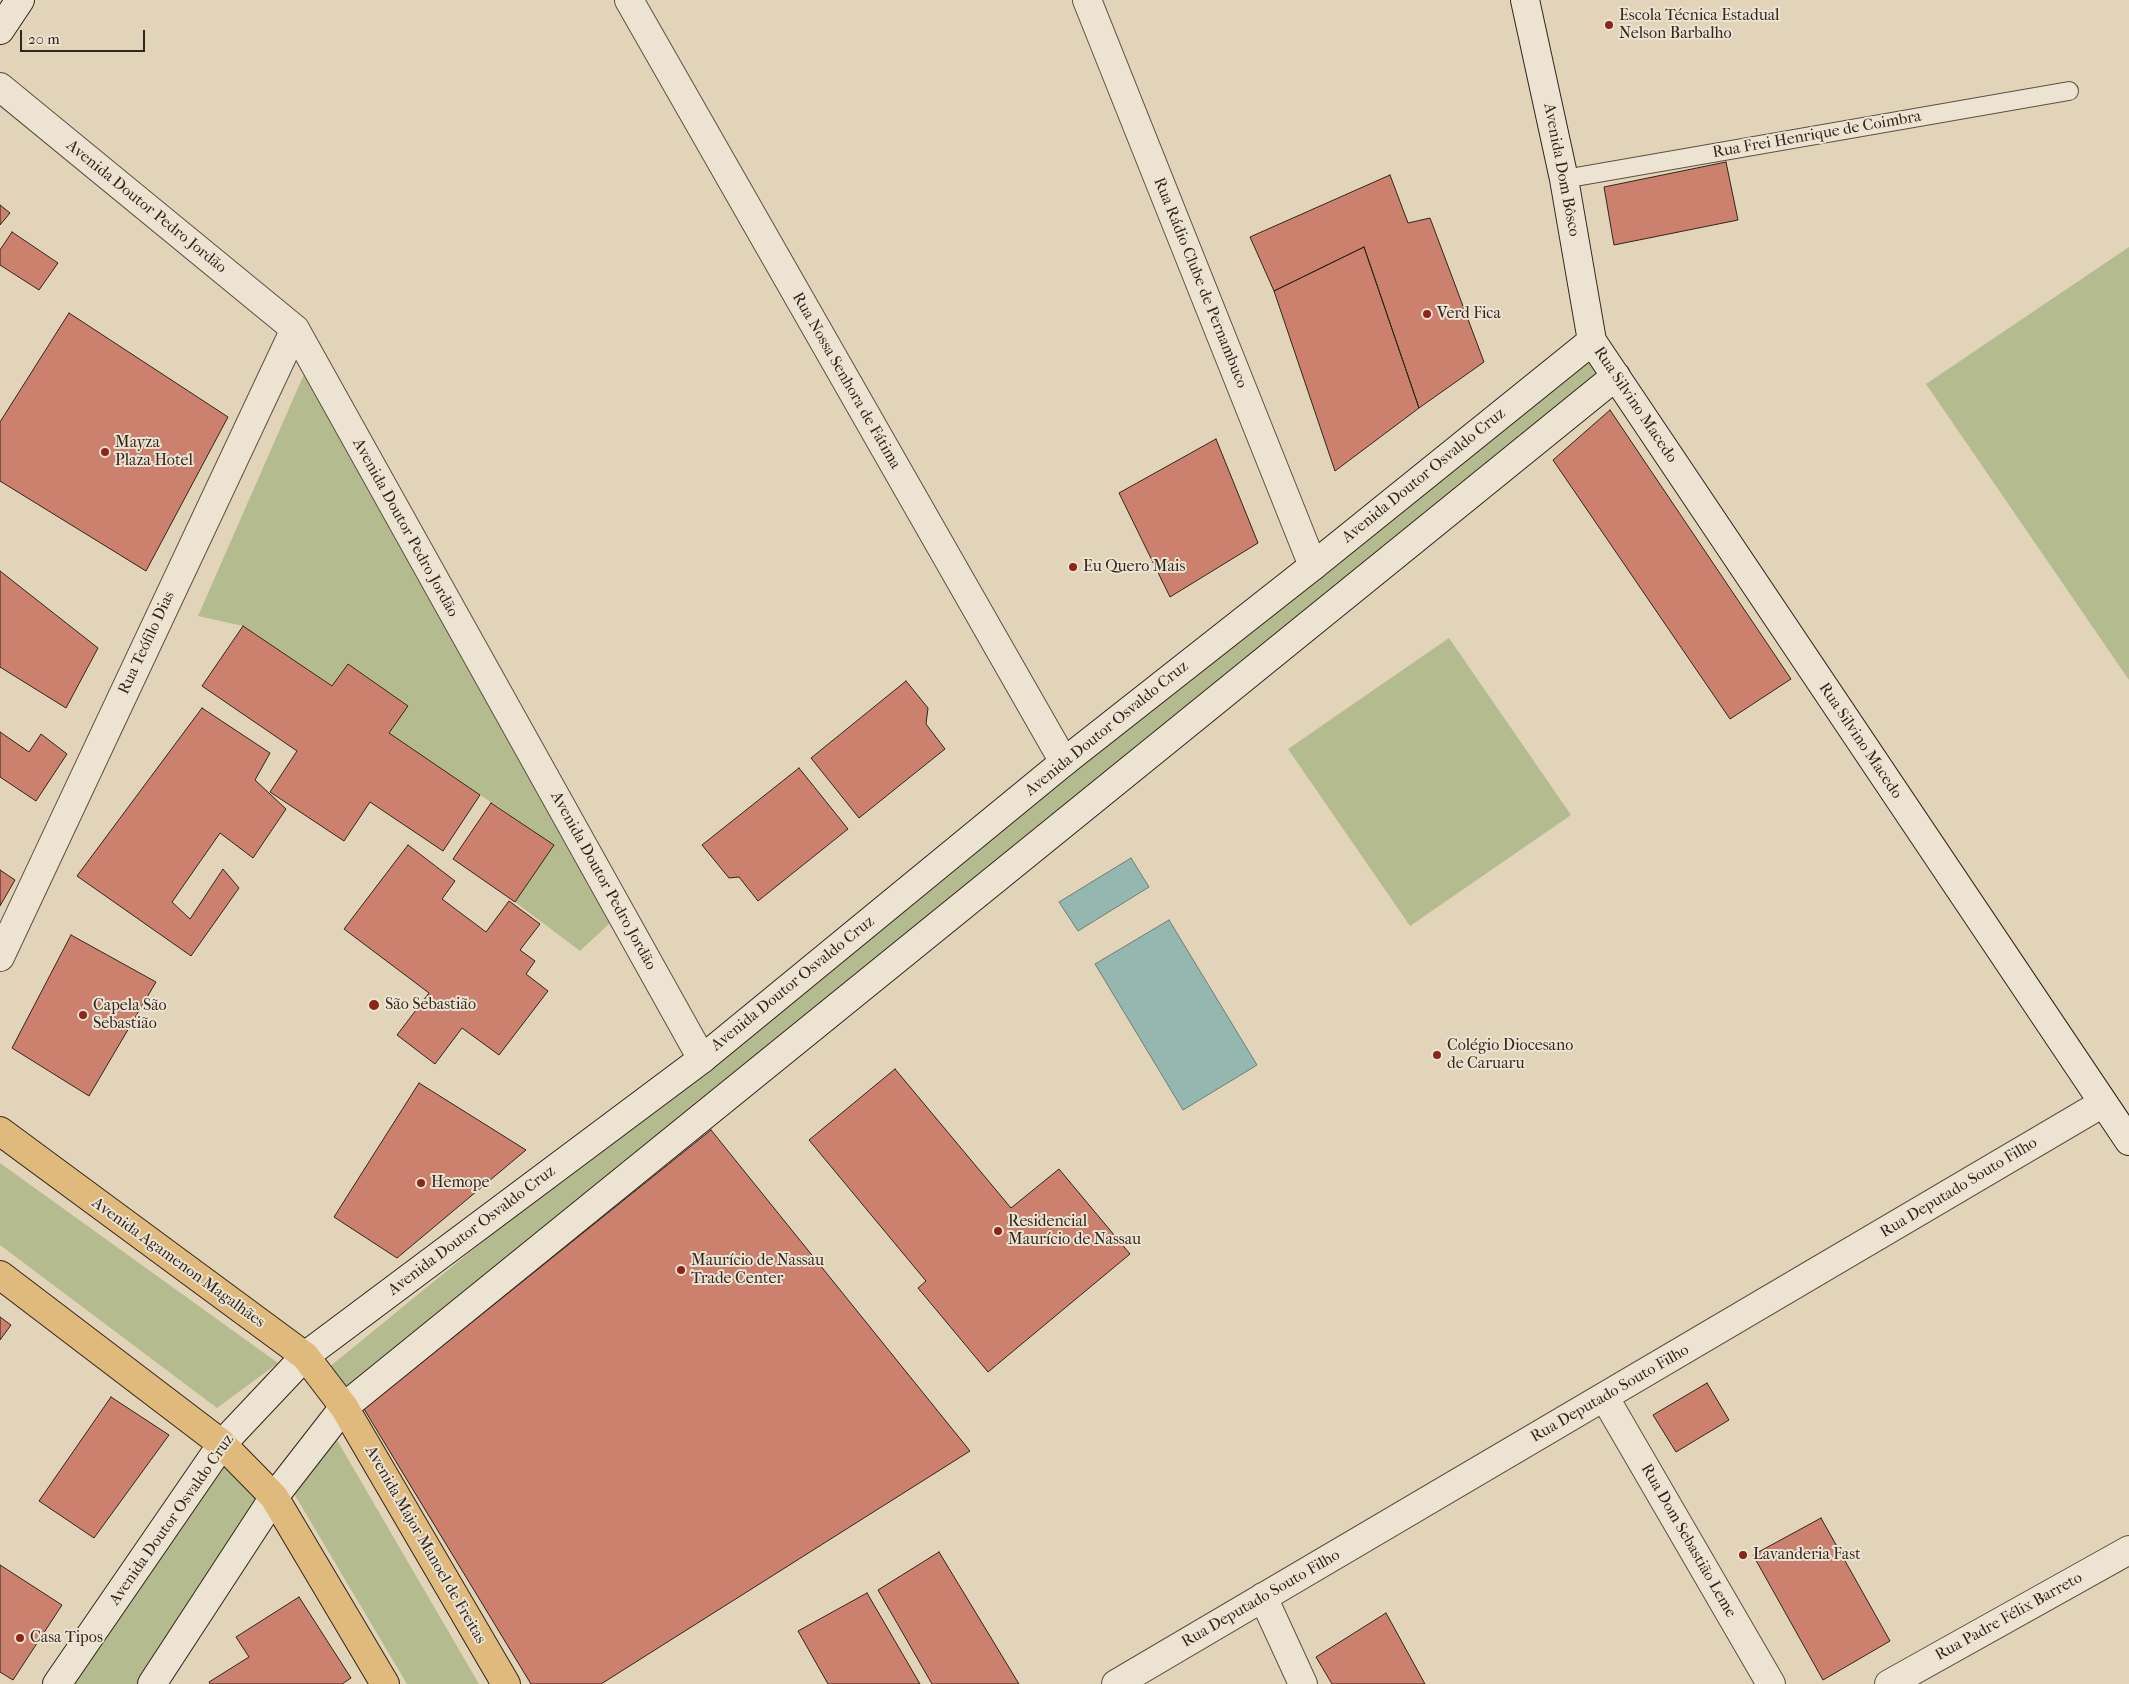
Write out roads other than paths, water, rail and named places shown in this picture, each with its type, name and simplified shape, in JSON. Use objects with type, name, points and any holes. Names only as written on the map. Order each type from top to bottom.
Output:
[{"type":"main road","name":"Avenida Agamenon Magalhães","points":[[0,1131],[305,1356],[344,1407]]},
{"type":"main road","points":[[0,1275],[222,1444],[274,1496],[385,1684]]},
{"type":"main road","name":"Avenida Major Manoel de Freitas","points":[[344,1407],[506,1684]]},
{"type":"street","points":[[0,30],[20,0]]},
{"type":"street","name":"Rua Nossa Senhora de Fátima","points":[[628,0],[1064,762]]},
{"type":"street","name":"Rua Rádio Clube de Pernambuco","points":[[1087,0],[1312,566]]},
{"type":"street","name":"Avenida Dom Bôsco","points":[[1525,0],[1564,179],[1592,340]]},
{"type":"street","name":"Avenida Doutor Pedro Jordão","points":[[0,88],[294,329],[702,1059]]},
{"type":"street","name":"Rua Teófilo Dias","points":[[0,957],[294,329]]},
{"type":"street","name":"Avenida Doutor Osvaldo Cruz","points":[[57,1684],[222,1444],[305,1356],[702,1059],[1064,762],[1312,566],[1592,340]]},
{"type":"street","name":"Rua Silvino Macedo","points":[[1592,340],[2129,1141]]},
{"type":"street","points":[[152,1684],[274,1496],[344,1407],[1616,376]]},
{"type":"street","name":"Rua Deputado Souto Filho","points":[[1116,1684],[2103,1103]]},
{"type":"street","name":"Rua Dom Sebastião Leme","points":[[1604,1398],[1771,1684]]},
{"type":"street","name":"Rua Padre Félix Barreto","points":[[1889,1684],[2129,1550]]},
{"type":"street","points":[[1263,1597],[1303,1684]]},
{"type":"lane","name":"Rua Frei Henrique de Coimbra","points":[[1564,179],[2069,91]]},
{"type":"water","points":[[1131,858],[1149,887],[1078,931],[1059,902]]},
{"type":"water","points":[[1169,920],[1257,1065],[1183,1110],[1095,964]]},
{"type":"place","name":"Escola Técnica Estadual Nelson Barbalho","points":[[1609,25]]},
{"type":"place","name":"Verd Fica","points":[[1427,314]]},
{"type":"place","name":"Mayza Plaza Hotel","points":[[105,452]]},
{"type":"place","name":"Eu Quero Mais","points":[[1073,567]]},
{"type":"place","name":"São Sebastião","points":[[374,1005]]},
{"type":"place","name":"Capela São Sebastião","points":[[83,1015]]},
{"type":"place","name":"Colégio Diocesano de Caruaru","points":[[1437,1055]]},
{"type":"place","name":"Hemope","points":[[421,1183]]},
{"type":"place","name":"Residencial Maurício de Nassau","points":[[998,1231]]},
{"type":"place","name":"Maurício de Nassau Trade Center","points":[[681,1270]]},
{"type":"place","name":"Lavanderia Fast","points":[[1743,1555]]},
{"type":"place","name":"Casa Tipos","points":[[20,1638]]}]
